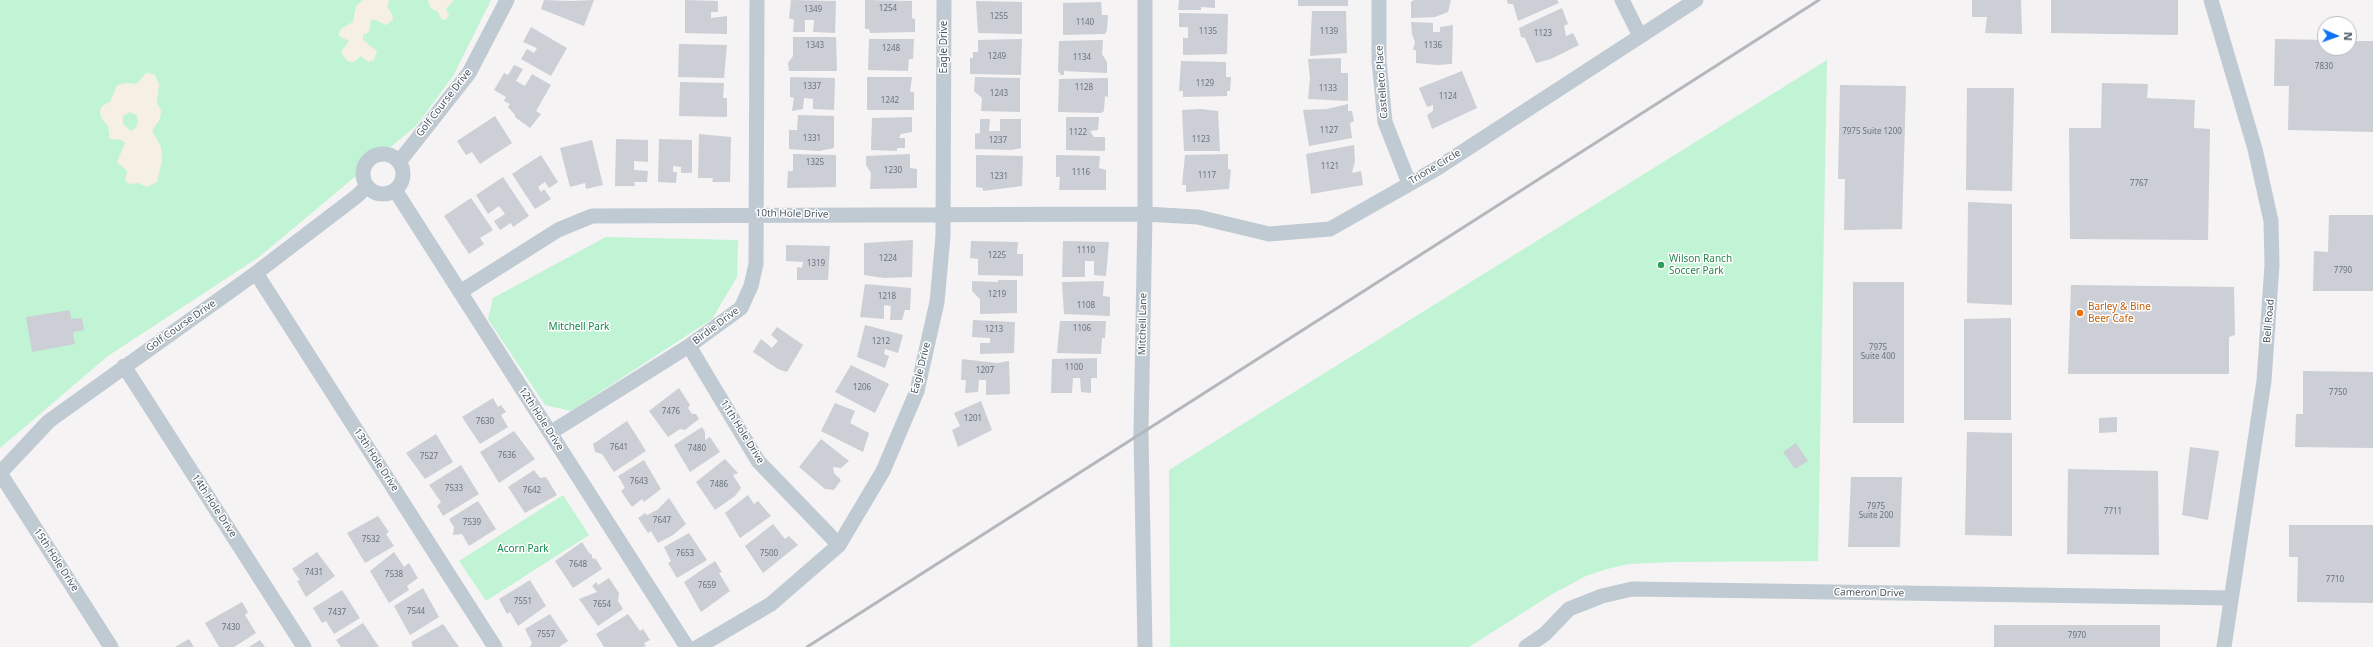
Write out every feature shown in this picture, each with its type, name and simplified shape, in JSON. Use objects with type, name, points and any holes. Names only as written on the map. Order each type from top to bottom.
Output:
[{"type":"street","name":"Golf Course Drive","points":[[399,162],[469,73],[507,0]]},
{"type":"street","name":"Birdie Drive","points":[[550,433],[689,346],[741,308],[751,286],[756,264],[757,0]]},
{"type":"street","name":"Eagle Drive","points":[[698,647],[771,604],[839,544],[884,471],[917,391],[937,302],[943,216],[944,0]]},
{"type":"street","name":"Mitchell Lane","points":[[1145,0],[1145,214],[1141,432],[1145,647]]},
{"type":"street","name":"Castelleto Place","points":[[1380,0],[1379,61],[1384,122],[1409,183]]},
{"type":"street","points":[[1622,0],[1640,36]]},
{"type":"street","name":"Trione Circle","points":[[1145,214],[1198,217],[1269,234],[1330,229],[1436,169],[1696,0]]},
{"type":"street","name":"Bell Road","points":[[2211,0],[2255,149],[2271,221],[2272,285],[2264,381],[2224,647]]},
{"type":"street","points":[[385,154],[399,162],[403,171],[403,178],[395,190],[384,194],[378,193],[367,186],[363,173],[364,167],[373,157],[385,154]]},
{"type":"street","name":"Golf Course Drive","points":[[0,473],[49,421],[256,273],[358,196],[367,186]]},
{"type":"street","name":"12th Hole Drive","points":[[395,190],[687,647]]},
{"type":"street","name":"10th Hole Drive","points":[[460,292],[558,230],[592,216],[756,214],[943,216],[1145,214]]},
{"type":"street","name":"13th Hole Drive","points":[[256,273],[495,647]]},
{"type":"street","name":"11th Hole Drive","points":[[689,346],[758,461],[839,544]]},
{"type":"street","name":"14th Hole Drive","points":[[124,366],[304,647]]},
{"type":"street","name":"15th Hole Drive","points":[[0,473],[111,647]]},
{"type":"street","name":"Cameron Drive","points":[[1526,647],[1545,634],[1569,609],[1602,596],[1632,589],[2231,598]]},
{"type":"green space","points":[[0,0],[491,0],[453,76],[417,125],[259,257],[108,356],[0,448]]},
{"type":"green space","name":"Wilson Ranch Soccer Park","points":[[1827,60],[1818,561],[1674,562],[1629,564],[1607,569],[1586,576],[1554,593],[1469,647],[1170,647],[1169,470]]},
{"type":"green space","name":"Mitchell Park","points":[[606,237],[738,240],[737,277],[712,319],[571,411],[545,405],[488,319],[493,298]]},
{"type":"green space","name":"Acorn Park","points":[[563,495],[589,535],[486,601],[459,561]]},
{"type":"sand","points":[[363,0],[389,0],[387,7],[392,14],[393,20],[386,25],[373,19],[371,20],[369,32],[363,35],[363,40],[377,51],[374,60],[368,62],[361,56],[354,62],[350,62],[346,60],[341,52],[349,41],[339,36],[339,33],[342,28],[353,22],[356,6]]},
{"type":"sand","points":[[428,0],[454,0],[446,9],[449,15],[447,19],[442,20],[438,12],[430,8]]},
{"type":"sand","points":[[149,73],[155,75],[159,84],[157,103],[161,110],[160,119],[152,131],[161,147],[162,160],[157,182],[147,187],[138,183],[130,184],[125,181],[127,171],[117,162],[125,143],[122,140],[110,139],[108,126],[101,118],[100,110],[102,106],[110,102],[117,85],[127,83],[136,84],[145,74]],"holes":[[[130,112],[136,115],[138,120],[136,128],[131,131],[123,124],[123,116]]]},
{"type":"building","points":[[544,0],[594,0],[584,26],[541,9]]},
{"type":"building","points":[[685,0],[718,1],[718,12],[711,12],[711,18],[727,16],[727,34],[685,33]]},
{"type":"building","points":[[791,0],[836,1],[835,33],[813,32],[814,20],[805,20],[805,32],[793,32],[794,20],[789,18]]},
{"type":"building","points":[[865,0],[912,1],[912,18],[915,19],[915,32],[870,33],[869,29],[865,29]]},
{"type":"building","points":[[1179,0],[1215,0],[1215,8],[1201,7],[1201,10],[1178,10]]},
{"type":"building","points":[[1298,0],[1348,0],[1348,6],[1298,6]]},
{"type":"building","points":[[1414,0],[1451,0],[1448,12],[1435,17],[1411,18],[1411,2]]},
{"type":"building","points":[[1507,0],[1557,0],[1559,3],[1518,21],[1513,4],[1508,4]]},
{"type":"building","points":[[1972,0],[2021,0],[2022,34],[1985,33],[1987,17],[1972,17]]},
{"type":"building","points":[[2051,0],[2178,0],[2178,35],[2051,33]]},
{"type":"building","points":[[976,1],[1022,2],[1022,34],[978,33]]},
{"type":"building","points":[[1101,2],[1102,15],[1108,15],[1107,30],[1105,34],[1063,35],[1063,3]]},
{"type":"building","points":[[1562,8],[1568,24],[1564,26],[1566,36],[1573,33],[1579,45],[1551,59],[1536,63],[1525,38],[1521,37],[1519,28]]},
{"type":"building","points":[[1312,11],[1346,11],[1347,53],[1310,56]]},
{"type":"building","points":[[1179,13],[1228,14],[1227,54],[1183,55],[1183,38],[1188,38],[1188,27],[1179,27]]},
{"type":"building","points":[[1411,22],[1433,23],[1433,32],[1440,32],[1440,27],[1453,25],[1452,64],[1437,65],[1416,63],[1416,50],[1413,50],[1415,42],[1412,34]]},
{"type":"building","points":[[531,27],[567,48],[551,76],[521,59],[527,49],[534,53],[537,48],[523,42]]},
{"type":"building","points":[[793,37],[836,37],[837,71],[789,71],[788,63],[793,56]]},
{"type":"building","points":[[869,39],[914,39],[913,59],[909,59],[908,71],[868,70]]},
{"type":"building","points":[[1022,39],[1021,75],[970,74],[970,58],[973,58],[973,52],[978,52],[978,40]]},
{"type":"building","points":[[2275,39],[2317,40],[2317,56],[2357,56],[2357,41],[2373,41],[2373,132],[2288,130],[2289,86],[2274,86]]},
{"type":"building","points":[[1103,40],[1102,54],[1107,62],[1107,73],[1064,71],[1064,75],[1061,75],[1058,71],[1059,41]]},
{"type":"building","points":[[679,44],[727,45],[724,78],[678,77]]},
{"type":"building","points":[[1341,58],[1341,73],[1348,73],[1348,101],[1308,99],[1310,78],[1308,59]]},
{"type":"building","points":[[1181,61],[1226,62],[1226,77],[1231,77],[1230,91],[1227,91],[1227,96],[1183,97],[1183,91],[1179,91]]},
{"type":"building","points":[[514,65],[523,69],[516,81],[525,86],[532,74],[551,85],[536,111],[541,114],[530,128],[515,117],[508,107],[510,104],[504,101],[506,97],[494,90],[504,73],[508,75]]},
{"type":"building","points":[[1462,71],[1477,108],[1432,129],[1427,115],[1433,111],[1433,105],[1427,107],[1419,88]]},
{"type":"building","points":[[790,77],[835,78],[834,110],[813,109],[813,99],[804,98],[803,109],[792,111],[794,98],[790,97]]},
{"type":"building","points":[[867,77],[912,77],[910,92],[914,92],[914,110],[867,110]]},
{"type":"building","points":[[975,77],[1020,78],[1020,112],[981,111],[982,98],[974,91]]},
{"type":"building","points":[[1108,78],[1108,97],[1105,96],[1104,111],[1101,113],[1058,112],[1059,79]]},
{"type":"building","points":[[680,82],[724,83],[723,98],[727,98],[727,117],[679,116]]},
{"type":"building","points":[[2102,83],[2148,84],[2147,98],[2195,100],[2194,128],[2210,129],[2208,240],[2070,239],[2069,128],[2101,128]]},
{"type":"building","points":[[1840,85],[1906,86],[1902,229],[1844,230],[1845,179],[1838,179]]},
{"type":"building","points":[[1967,88],[2014,88],[2012,191],[1966,190]]},
{"type":"building","points":[[1348,104],[1348,111],[1352,111],[1354,121],[1350,123],[1352,138],[1309,146],[1303,110],[1327,109]]},
{"type":"building","points":[[1201,109],[1218,111],[1220,151],[1184,151],[1182,110]]},
{"type":"building","points":[[798,115],[834,116],[834,148],[819,151],[789,149],[789,130],[797,130]]},
{"type":"building","points":[[495,116],[512,143],[480,164],[472,152],[466,155],[457,141]]},
{"type":"building","points":[[912,117],[912,132],[901,134],[899,138],[905,138],[905,148],[897,148],[897,151],[871,150],[872,118]]},
{"type":"building","points":[[1066,117],[1099,117],[1098,130],[1090,131],[1094,137],[1105,137],[1105,151],[1066,150]]},
{"type":"building","points":[[980,119],[990,119],[989,131],[1000,131],[1000,119],[1021,119],[1021,148],[1012,150],[975,149],[975,134],[980,133]]},
{"type":"building","points":[[699,134],[731,137],[730,182],[712,182],[713,178],[698,178]]},
{"type":"building","points":[[616,139],[648,140],[648,162],[634,161],[634,170],[648,171],[647,182],[634,182],[635,186],[615,186]]},
{"type":"building","points":[[659,139],[692,140],[692,173],[681,173],[681,167],[673,166],[673,172],[677,172],[676,183],[658,182]]},
{"type":"building","points":[[592,140],[603,185],[586,189],[585,183],[570,187],[560,148]]},
{"type":"building","points":[[1354,145],[1355,161],[1352,173],[1361,171],[1363,185],[1311,194],[1306,154]]},
{"type":"building","points":[[793,154],[836,155],[836,187],[787,188],[788,171],[793,171]]},
{"type":"building","points":[[910,154],[910,168],[917,169],[917,188],[870,189],[871,173],[866,165],[866,156]]},
{"type":"building","points":[[1228,154],[1228,169],[1231,170],[1229,189],[1186,192],[1186,185],[1182,185],[1185,155]]},
{"type":"building","points":[[541,155],[558,182],[549,188],[545,182],[538,187],[541,192],[544,189],[551,199],[535,209],[512,174]]},
{"type":"building","points":[[976,155],[1023,156],[1022,186],[983,191],[983,188],[976,187]]},
{"type":"building","points":[[1056,155],[1100,156],[1099,168],[1106,170],[1106,190],[1059,190],[1060,177],[1056,177]]},
{"type":"building","points":[[503,177],[529,216],[513,227],[511,223],[500,230],[494,221],[505,214],[499,206],[488,214],[476,195]]},
{"type":"building","points":[[471,198],[493,230],[480,238],[484,244],[469,254],[444,216]]},
{"type":"building","points":[[1968,202],[2012,204],[2012,305],[1967,303]]},
{"type":"building","points":[[2329,215],[2373,215],[2373,291],[2313,291],[2314,251],[2328,252]]},
{"type":"building","points":[[913,240],[912,277],[884,278],[864,275],[864,243]]},
{"type":"building","points":[[971,241],[1018,242],[1017,254],[1023,254],[1023,276],[978,275],[978,259],[970,258]]},
{"type":"building","points":[[1063,241],[1109,242],[1106,276],[1094,275],[1094,261],[1085,261],[1085,277],[1062,277]]},
{"type":"building","points":[[786,245],[830,246],[828,280],[797,280],[797,267],[802,268],[803,262],[786,261]]},
{"type":"building","points":[[998,280],[1017,280],[1017,313],[980,314],[980,299],[972,291],[972,281],[998,282]]},
{"type":"building","points":[[1104,281],[1103,296],[1110,297],[1110,316],[1064,314],[1062,282]]},
{"type":"building","points":[[1853,282],[1904,282],[1904,423],[1853,423]]},
{"type":"building","points":[[865,284],[911,288],[910,310],[905,310],[902,320],[890,320],[891,306],[884,305],[884,319],[860,317]]},
{"type":"building","points":[[2071,285],[2234,287],[2235,335],[2229,337],[2229,374],[2068,374]]},
{"type":"building","points":[[70,310],[71,319],[82,318],[84,330],[73,332],[75,344],[32,352],[26,317]]},
{"type":"building","points":[[2011,318],[2011,420],[1964,420],[1964,319]]},
{"type":"building","points":[[973,320],[1015,322],[1014,353],[980,354],[980,343],[990,343],[990,338],[972,337]]},
{"type":"building","points":[[1060,321],[1106,321],[1105,338],[1102,338],[1101,354],[1057,353]]},
{"type":"building","points":[[865,325],[903,335],[898,353],[885,349],[884,354],[889,356],[885,368],[857,357]]},
{"type":"building","points":[[777,327],[803,345],[787,372],[778,369],[753,352],[761,339],[772,348],[778,341],[771,335]]},
{"type":"building","points":[[1097,358],[1097,378],[1091,378],[1091,393],[1081,392],[1080,378],[1073,378],[1072,393],[1051,393],[1052,359]]},
{"type":"building","points":[[962,359],[997,363],[1009,361],[1010,394],[986,395],[986,380],[979,380],[978,392],[965,393],[966,380],[961,380]]},
{"type":"building","points":[[851,365],[889,384],[875,413],[835,392]]},
{"type":"building","points":[[2303,371],[2373,372],[2373,448],[2295,447],[2296,414],[2303,414]]},
{"type":"building","points":[[679,388],[690,405],[688,408],[692,414],[696,414],[699,419],[685,430],[680,429],[668,437],[649,411]]},
{"type":"building","points":[[493,398],[498,407],[501,405],[506,412],[501,415],[508,427],[480,444],[462,417]]},
{"type":"building","points":[[981,401],[992,430],[958,447],[952,430],[960,426],[954,413]]},
{"type":"building","points":[[835,403],[855,411],[850,423],[869,433],[863,452],[821,431]]},
{"type":"building","points":[[2117,417],[2117,432],[2099,433],[2099,418]]},
{"type":"building","points":[[627,421],[646,451],[614,472],[602,454],[595,452],[593,444]]},
{"type":"building","points":[[702,427],[705,432],[705,440],[710,437],[720,452],[690,472],[674,445]]},
{"type":"building","points":[[514,431],[535,459],[499,483],[480,452]]},
{"type":"building","points":[[1967,432],[2012,433],[2012,536],[1965,535]]},
{"type":"building","points":[[436,434],[453,462],[425,479],[406,453]]},
{"type":"building","points":[[821,439],[849,461],[841,468],[833,467],[834,473],[841,480],[834,490],[825,489],[799,467]]},
{"type":"building","points":[[1796,443],[1808,461],[1795,469],[1783,452]]},
{"type":"building","points":[[2190,447],[2219,451],[2208,520],[2182,515]]},
{"type":"building","points":[[725,459],[738,473],[733,475],[741,488],[735,496],[715,510],[696,482]]},
{"type":"building","points":[[644,460],[661,489],[644,502],[642,499],[632,507],[621,491],[625,488],[618,476]]},
{"type":"building","points":[[461,465],[479,494],[443,516],[437,506],[441,502],[429,485]]},
{"type":"building","points":[[2068,469],[2158,471],[2159,555],[2067,554]]},
{"type":"building","points":[[534,470],[540,478],[546,477],[557,495],[525,513],[508,487]]},
{"type":"building","points":[[1851,477],[1902,477],[1900,547],[1848,547]]},
{"type":"building","points":[[748,495],[754,504],[758,501],[771,516],[740,538],[725,513]]},
{"type":"building","points":[[669,498],[686,524],[673,535],[658,543],[651,531],[648,533],[638,518],[645,513],[647,515],[657,510]]},
{"type":"building","points":[[478,501],[496,529],[469,546],[462,534],[453,535],[454,527],[449,519]]},
{"type":"building","points":[[378,516],[389,532],[386,534],[394,546],[365,563],[347,533]]},
{"type":"building","points":[[773,524],[785,539],[789,536],[798,545],[763,573],[745,546]]},
{"type":"building","points":[[2289,525],[2373,525],[2373,603],[2297,602],[2298,557],[2289,557]]},
{"type":"building","points":[[689,533],[707,560],[677,578],[668,563],[671,561],[664,547]]},
{"type":"building","points":[[582,542],[592,555],[592,558],[596,559],[602,569],[573,588],[555,561]]},
{"type":"building","points":[[317,552],[335,576],[306,597],[297,581],[300,580],[292,569]]},
{"type":"building","points":[[394,552],[404,567],[409,563],[418,578],[407,586],[409,590],[389,603],[370,571]]},
{"type":"building","points":[[715,561],[722,572],[719,573],[730,591],[701,612],[684,582]]},
{"type":"building","points":[[609,578],[619,593],[618,601],[623,609],[598,626],[579,599],[597,592],[592,586],[596,582],[598,585]]},
{"type":"building","points":[[530,580],[546,606],[518,626],[510,612],[507,614],[499,599]]},
{"type":"building","points":[[423,588],[439,617],[410,635],[394,606]]},
{"type":"building","points":[[342,590],[360,618],[334,634],[326,621],[322,623],[313,608]]},
{"type":"building","points":[[242,602],[248,612],[245,615],[256,633],[234,647],[219,647],[205,623]]},
{"type":"building","points":[[550,614],[568,641],[559,647],[530,647],[532,643],[525,629]]},
{"type":"building","points":[[628,614],[640,631],[643,629],[650,640],[644,643],[646,646],[604,647],[596,634]]},
{"type":"building","points":[[363,623],[379,647],[341,647],[336,640]]},
{"type":"building","points":[[443,624],[459,647],[413,647],[411,642]]},
{"type":"building","points":[[1994,625],[2160,625],[2160,647],[1994,647]]},
{"type":"building","points":[[189,639],[194,647],[175,647]]},
{"type":"building","points":[[260,640],[265,647],[249,647]]},
{"type":"railway","points":[[807,647],[1819,0]]},
{"type":"place","name":"Wilson Ranch Soccer Park","points":[[1661,265]]},
{"type":"place","name":"Barley & Bine Beer Cafe","points":[[2080,313]]}]
